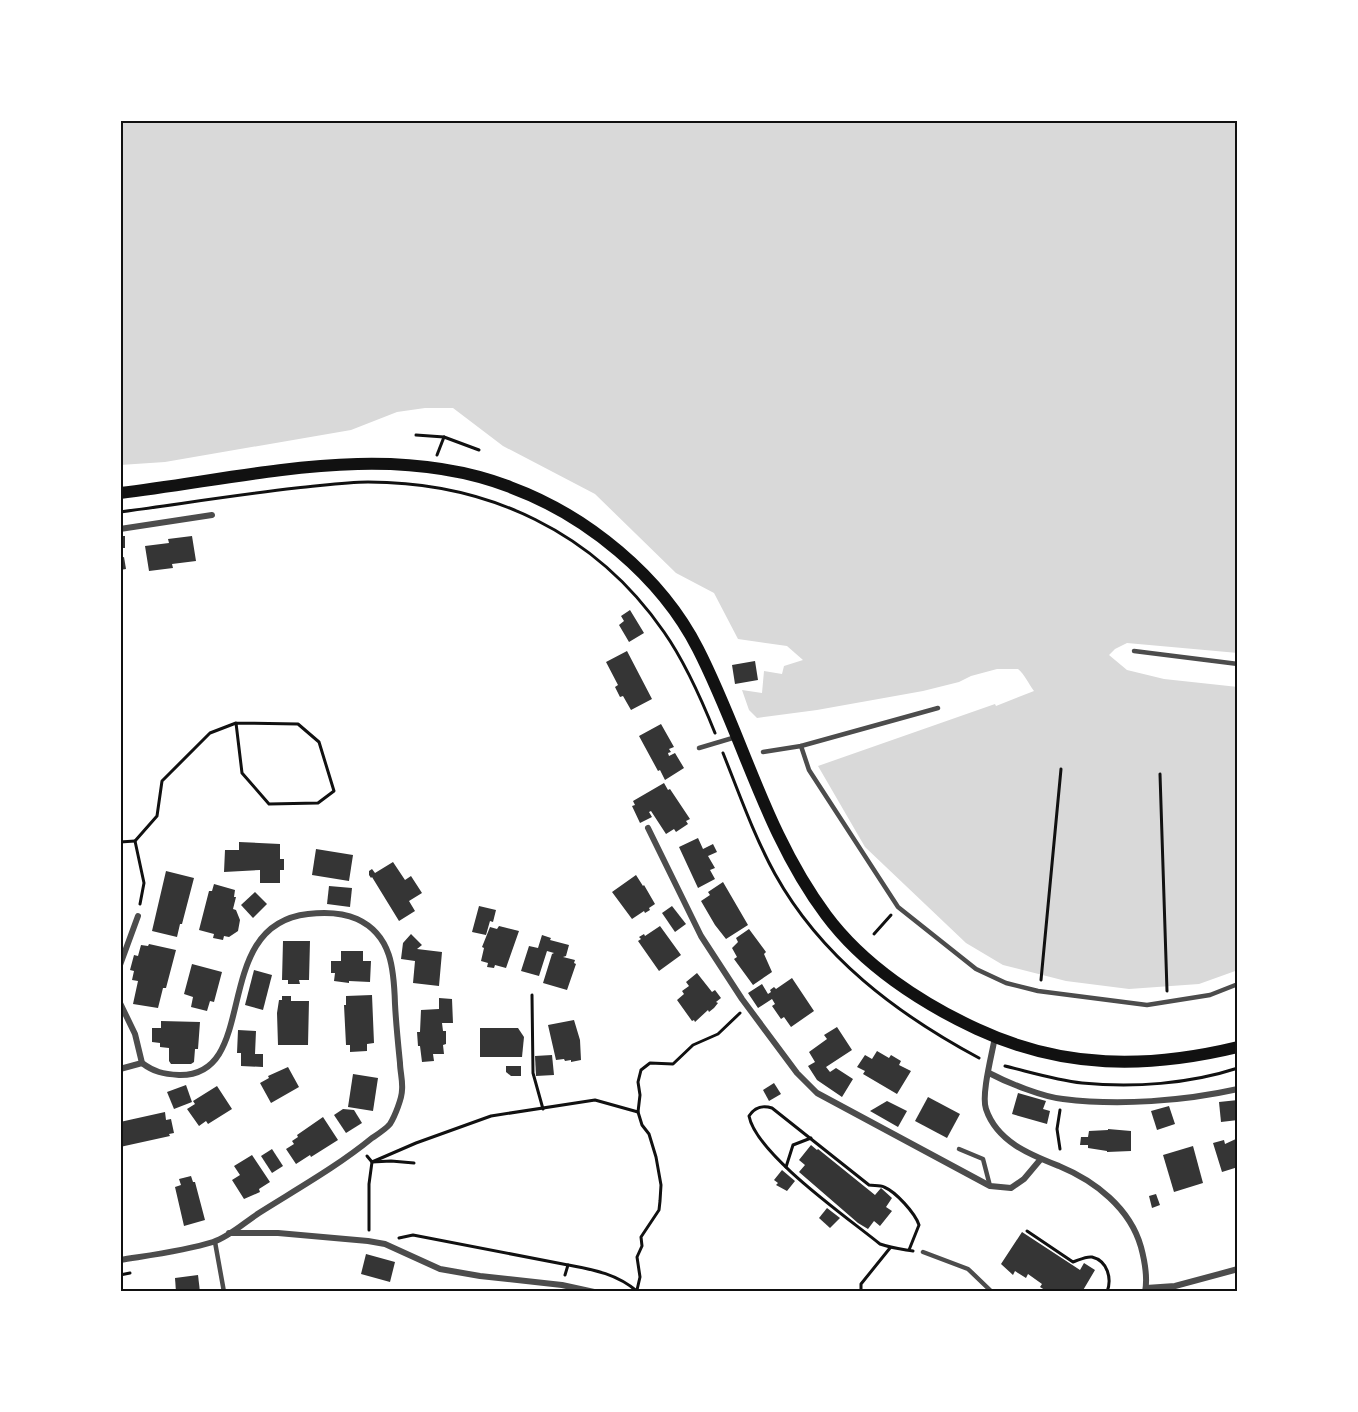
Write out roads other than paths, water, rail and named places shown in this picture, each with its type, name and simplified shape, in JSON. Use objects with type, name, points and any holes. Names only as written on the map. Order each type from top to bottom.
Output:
[{"type":"main road","points":[[120,493],[300,469],[369,463],[432,468],[508,486],[554,505],[604,538],[649,581],[676,611],[697,646],[718,691],[781,843],[802,881],[828,918],[858,951],[901,985],[945,1014],[995,1037],[1028,1048],[1104,1062],[1142,1063],[1197,1057],[1238,1047]]},
{"type":"street","points":[[120,529],[212,515]]},
{"type":"street","points":[[648,828],[701,936],[797,1073],[817,1093],[990,1186],[1011,1188],[1024,1179],[1040,1160]]},
{"type":"street","points":[[120,1003],[135,1034],[142,1063],[155,1072],[189,1075],[207,1067],[221,1055],[251,954],[258,942],[280,922],[295,916],[322,913],[345,915],[359,920],[380,934],[387,947],[395,987],[402,1091],[390,1124],[360,1148],[215,1242],[120,1260]]},
{"type":"street","points":[[120,965],[138,916]]},
{"type":"street","points":[[995,1037],[984,1091],[986,1109],[993,1122],[1014,1146],[1078,1176],[1103,1191],[1123,1211],[1138,1237],[1146,1264],[1146,1290],[1175,1286],[1238,1269]]},
{"type":"street","points":[[120,1069],[142,1063]]},
{"type":"street","points":[[989,1073],[1002,1080],[1061,1099],[1120,1102],[1207,1096],[1238,1089]]},
{"type":"street","points":[[228,1233],[278,1233],[368,1240],[385,1244],[440,1269],[562,1285],[594,1292]]},
{"type":"lane","points":[[1134,651],[1238,664]]},
{"type":"lane","points":[[764,752],[801,746],[938,708]]},
{"type":"lane","points":[[699,748],[736,737]]},
{"type":"lane","points":[[801,746],[809,770],[898,907],[976,969],[1006,983],[1038,991],[1147,1005],[1210,995],[1238,984]]},
{"type":"lane","points":[[959,1149],[983,1160],[990,1186]]},
{"type":"lane","points":[[215,1242],[224,1292]]},
{"type":"lane","points":[[922,1251],[968,1269],[992,1292]]}]
